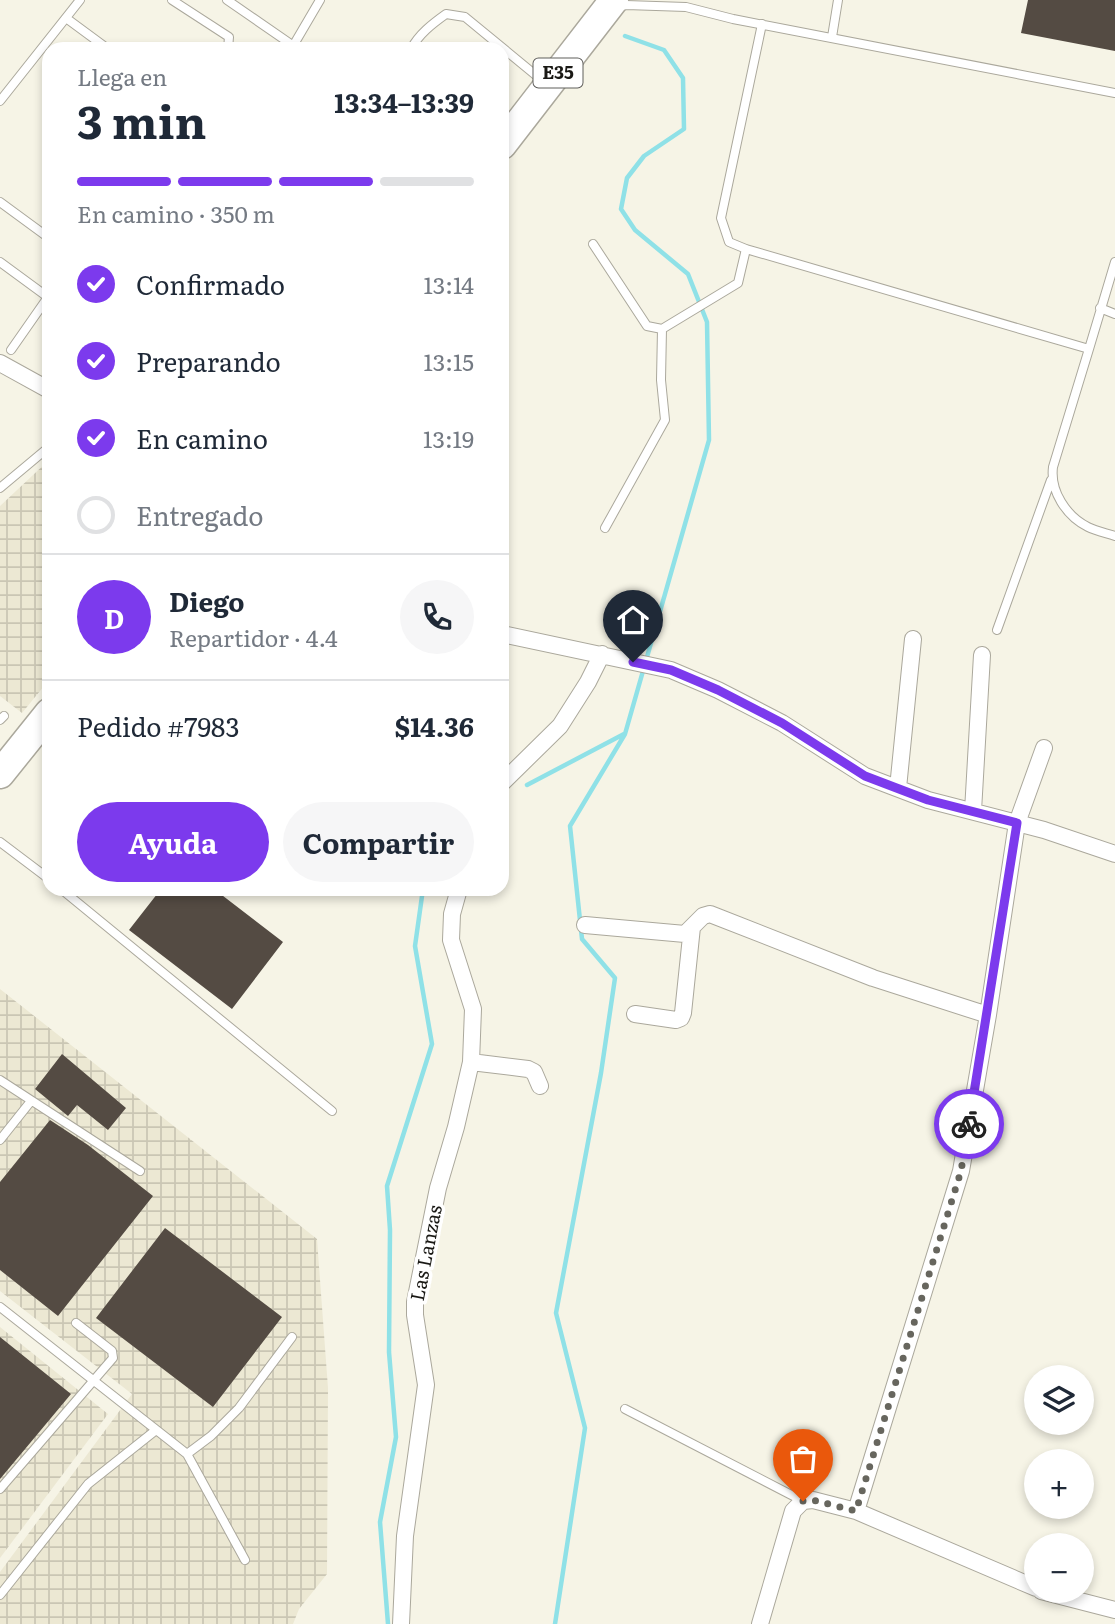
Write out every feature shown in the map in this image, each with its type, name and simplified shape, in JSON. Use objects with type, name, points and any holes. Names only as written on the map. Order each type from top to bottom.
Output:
[{"type":"highway","name":"E35","points":[[509,136],[611,4]]},
{"type":"highway","points":[[0,774],[42,722]]},
{"type":"street","points":[[5,356],[42,385]]},
{"type":"street","points":[[509,635],[671,670],[718,690],[771,718],[865,776],[928,800],[1017,823],[1115,854]]},
{"type":"street","points":[[898,788],[913,639]]},
{"type":"street","points":[[973,811],[982,655]]},
{"type":"street","points":[[509,776],[559,726],[608,656]]},
{"type":"street","points":[[856,1511],[961,1171],[1017,823],[1044,748]]},
{"type":"street","name":"Las Lanzas","points":[[401,1624],[405,1536],[426,1385],[415,1302],[438,1188],[471,1062],[473,1009],[451,940],[457,896]]},
{"type":"street","points":[[585,925],[685,934],[703,916],[710,914],[873,978],[988,1015]]},
{"type":"street","points":[[635,1014],[676,1020],[681,1018],[684,1013],[692,927]]},
{"type":"street","points":[[471,1062],[528,1069],[534,1072],[540,1086]]},
{"type":"street","points":[[760,1624],[793,1511],[803,1501],[813,1500],[856,1511],[1024,1583]]},
{"type":"street","points":[[1088,1603],[1115,1610]]},
{"type":"lane","points":[[47,42],[80,0]]},
{"type":"lane","points":[[172,0],[229,37],[229,42]]},
{"type":"lane","points":[[228,0],[287,42]]},
{"type":"lane","points":[[298,42],[320,0]]},
{"type":"lane","points":[[674,0],[687,7]]},
{"type":"lane","points":[[832,37],[838,0]]},
{"type":"lane","points":[[611,4],[687,7],[1115,93]]},
{"type":"lane","points":[[414,42],[431,24],[446,14],[465,17],[495,42]]},
{"type":"lane","points":[[66,18],[99,42]]},
{"type":"lane","points":[[762,24],[721,218],[729,242],[1089,349]]},
{"type":"lane","points":[[0,101],[42,48]]},
{"type":"lane","points":[[509,54],[548,86]]},
{"type":"lane","points":[[0,202],[42,233]]},
{"type":"lane","points":[[593,244],[647,326],[662,329],[738,283],[746,249]]},
{"type":"lane","points":[[0,262],[42,293]]},
{"type":"lane","points":[[998,630],[1051,480],[1115,262]]},
{"type":"lane","points":[[5,356],[42,307]]},
{"type":"lane","points":[[1100,308],[1115,314]]},
{"type":"lane","points":[[605,528],[665,420],[661,380],[662,329]]},
{"type":"lane","points":[[0,488],[42,453]]},
{"type":"lane","points":[[1051,480],[1057,495],[1072,515],[1087,527],[1115,537]]},
{"type":"lane","points":[[0,842],[42,874]]},
{"type":"lane","points":[[70,896],[332,1111]]},
{"type":"lane","points":[[0,1080],[140,1171]]},
{"type":"lane","points":[[0,1140],[30,1101]]},
{"type":"lane","points":[[0,1307],[187,1454],[245,1560]]},
{"type":"lane","points":[[0,1489],[114,1354],[76,1323]]},
{"type":"lane","points":[[187,1454],[211,1436],[239,1408],[292,1337]]},
{"type":"lane","points":[[625,1409],[803,1501]]},
{"type":"lane","points":[[0,1595],[88,1484],[156,1430]]},
{"type":"shaded area","points":[[42,467],[42,689],[22,713],[0,696],[0,506]]},
{"type":"shaded area","points":[[0,989],[317,1239],[328,1388],[327,1574],[299,1609],[293,1624],[0,1624],[0,1572],[132,1394],[0,1291]]},
{"type":"shaded area","points":[[0,1327],[108,1414],[0,1558]]},
{"type":"building","points":[[1028,0],[1115,0],[1115,51],[1021,33]]},
{"type":"building","points":[[156,896],[223,896],[283,942],[232,1009],[129,930]]},
{"type":"building","points":[[62,1054],[126,1108],[108,1130],[77,1105],[68,1116],[35,1089]]},
{"type":"building","points":[[50,1120],[88,1145],[153,1196],[58,1316],[0,1270],[0,1182]]},
{"type":"building","points":[[165,1228],[282,1317],[213,1407],[96,1318]]},
{"type":"building","points":[[0,1337],[71,1394],[0,1479]]},
{"type":"waterway","points":[[555,1624],[585,1428],[556,1313],[601,1073],[615,978],[582,939],[570,826],[625,734],[709,440],[707,322],[688,274],[635,230],[621,209],[627,178],[644,156],[684,129],[683,78],[664,50],[625,36]]},
{"type":"waterway","points":[[527,785],[624,734]]},
{"type":"waterway","points":[[388,1624],[380,1522],[396,1437],[389,1352],[390,1230],[387,1186],[432,1044],[415,946],[422,896]]},
{"type":"way so far","points":[[803,1501],[813,1500],[856,1511],[961,1171],[969,1124]]},
{"type":"route","points":[[633,662],[671,670],[718,690],[782,723],[865,776],[928,800],[1017,823],[969,1124]]}]
